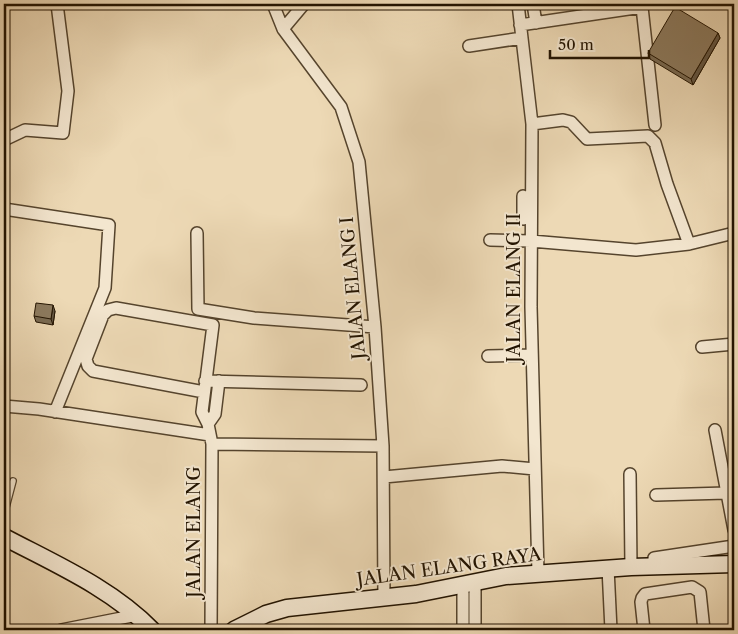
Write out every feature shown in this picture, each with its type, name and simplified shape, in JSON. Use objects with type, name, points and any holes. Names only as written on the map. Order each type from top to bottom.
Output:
[{"type":"street","points":[[4,140],[25,130],[63,133],[68,91],[57,4]]},
{"type":"street","name":"JALAN ELANG I","points":[[273,4],[283,29],[342,107],[359,162],[384,446],[384,599]]},
{"type":"street","points":[[283,29],[304,4]]},
{"type":"street","name":"JALAN ELANG II","points":[[518,4],[532,124],[527,241],[538,573]]},
{"type":"street","points":[[533,4],[536,23]]},
{"type":"street","points":[[520,25],[642,7],[655,125]]},
{"type":"street","points":[[469,46],[522,38]]},
{"type":"street","points":[[532,124],[563,120],[571,122],[587,139],[648,136],[655,143],[667,184],[689,244]]},
{"type":"street","points":[[523,196],[527,241]]},
{"type":"street","points":[[4,209],[109,225],[105,288],[55,412]]},
{"type":"street","points":[[197,233],[198,309],[254,318],[375,327]]},
{"type":"street","points":[[490,240],[527,241],[627,250],[689,244],[734,233]]},
{"type":"street","points":[[210,434],[202,412],[205,386],[213,327],[211,323],[116,308],[108,310],[103,315],[86,359],[88,366],[93,371],[205,386],[219,381],[361,384]]},
{"type":"street","points":[[702,347],[734,344]]},
{"type":"street","points":[[488,356],[532,356]]},
{"type":"street","points":[[210,434],[219,381]]},
{"type":"street","points":[[4,406],[210,434],[384,446]]},
{"type":"street","points":[[716,430],[734,530]]},
{"type":"street","name":"JALAN ELANG","points":[[210,434],[211,630]]},
{"type":"street","points":[[384,477],[502,466],[535,469]]},
{"type":"street","points":[[630,474],[631,567]]},
{"type":"street","points":[[656,495],[726,493]]},
{"type":"street","points":[[4,537],[84,579],[137,615],[152,630]]},
{"type":"street","points":[[654,558],[734,546]]},
{"type":"street","name":"JALAN ELANG RAYA","points":[[234,630],[266,614],[287,608],[384,599],[469,583],[538,573],[608,568],[734,564]]},
{"type":"street","points":[[608,568],[611,630]]},
{"type":"street","points":[[463,630],[469,583]]},
{"type":"street","points":[[469,583],[475,630]]},
{"type":"street","points":[[644,630],[641,602],[645,594],[692,587],[700,592],[704,630]]},
{"type":"street","points":[[61,630],[137,615]]},
{"type":"lane","points":[[4,514],[13,481]]},
{"type":"building","points":[[675,7],[718,33],[691,79],[648,53]]},
{"type":"building","points":[[36,303],[53,305],[51,319],[34,316]]}]
